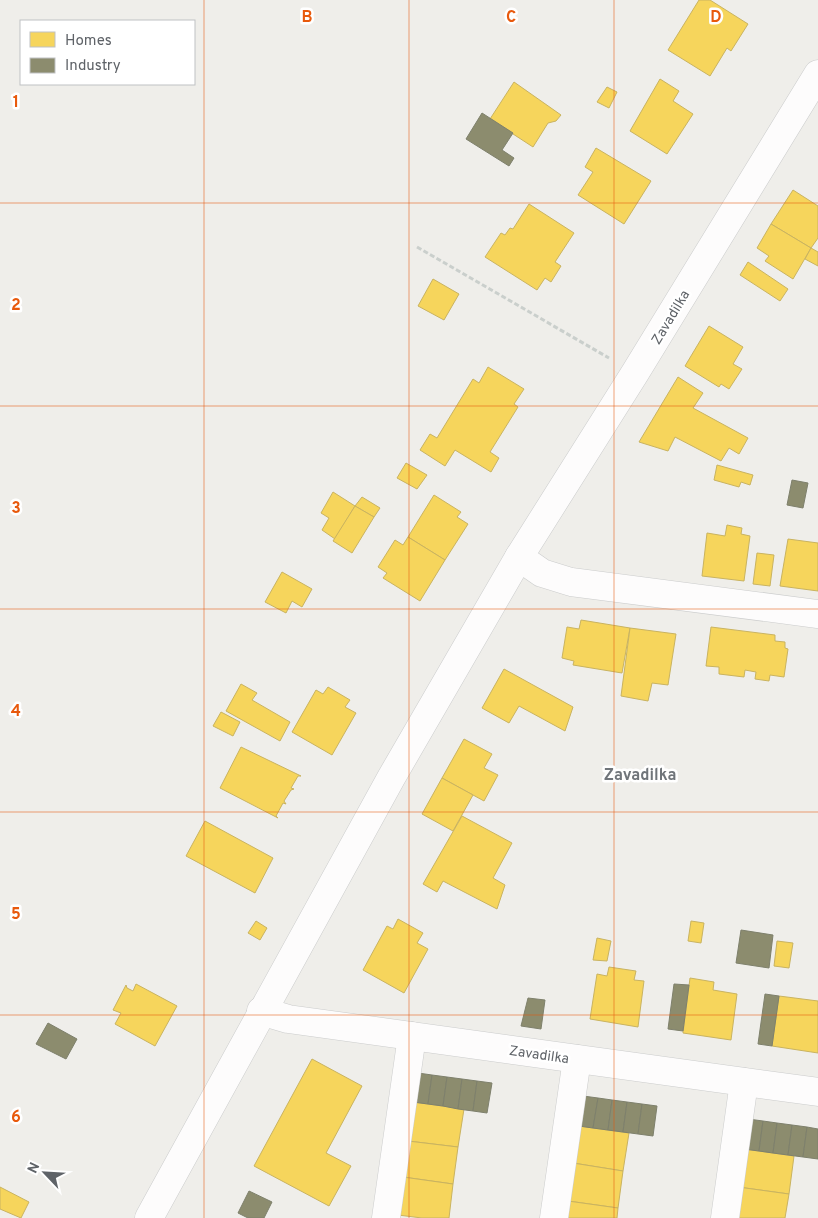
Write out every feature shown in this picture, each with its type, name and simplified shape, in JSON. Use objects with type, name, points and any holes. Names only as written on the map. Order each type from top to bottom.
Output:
[{"type":"street","name":"Zavadilka","points":[[149,1218],[391,778],[519,558],[636,373],[818,74]]},
{"type":"street","points":[[519,558],[542,573],[571,582],[818,614]]},
{"type":"street","name":"Zavadilka","points":[[262,1011],[288,1019],[818,1092]]},
{"type":"street","points":[[386,1218],[412,1036]]},
{"type":"street","points":[[554,1218],[576,1059]]},
{"type":"street","points":[[725,1218],[744,1082]]},
{"type":"path","points":[[417,247],[636,373]]},
{"type":"building: Homes","points":[[699,0],[710,0],[748,24],[731,51],[727,48],[710,76],[668,50]]},
{"type":"building: Homes","points":[[660,79],[679,91],[673,101],[693,114],[667,154],[630,131]]},
{"type":"building: Homes","points":[[514,82],[561,115],[556,121],[548,123],[533,147],[490,119]]},
{"type":"building: Homes","points":[[607,87],[617,92],[609,108],[597,102]]},
{"type":"building: Homes","points":[[596,148],[651,181],[624,224],[578,195],[593,172],[585,167]]},
{"type":"building: Homes","points":[[793,190],[818,206],[818,238],[811,248],[771,224]]},
{"type":"building: Homes","points":[[529,204],[574,233],[555,262],[561,266],[551,282],[545,278],[537,290],[485,257],[501,233],[505,235],[510,228],[513,229]]},
{"type":"building: Homes","points":[[771,224],[811,248],[793,279],[765,261],[769,256],[757,248]]},
{"type":"building: Homes","points":[[811,248],[818,252],[818,266],[805,259]]},
{"type":"building: Homes","points":[[748,262],[788,289],[780,301],[740,275]]},
{"type":"building: Homes","points":[[433,279],[459,294],[444,320],[418,306]]},
{"type":"building: Homes","points":[[709,326],[743,347],[733,364],[742,369],[729,389],[721,384],[719,387],[685,366]]},
{"type":"building: Homes","points":[[488,367],[524,389],[514,404],[518,407],[490,452],[499,458],[491,472],[455,450],[445,466],[420,450],[430,434],[437,438],[473,379],[479,383]]},
{"type":"building: Homes","points":[[678,377],[703,393],[693,408],[748,438],[739,454],[729,448],[721,461],[675,437],[668,451],[639,442]]},
{"type":"building: Homes","points":[[406,463],[427,475],[417,489],[397,478]]},
{"type":"building: Homes","points":[[717,465],[753,475],[750,485],[741,482],[739,487],[714,480]]},
{"type":"building: Homes","points":[[333,492],[355,506],[335,539],[322,530],[329,518],[321,513]]},
{"type":"building: Homes","points":[[434,495],[461,512],[457,517],[468,524],[445,560],[408,537]]},
{"type":"building: Homes","points":[[362,497],[380,508],[374,517],[355,506]]},
{"type":"building: Homes","points":[[355,506],[374,517],[352,553],[333,541]]},
{"type":"building: Homes","points":[[727,525],[742,528],[741,534],[750,536],[744,581],[702,576],[707,533],[725,536]]},
{"type":"building: Homes","points":[[408,537],[445,560],[420,601],[383,578],[387,573],[378,567],[395,540],[403,545]]},
{"type":"building: Homes","points":[[788,539],[818,543],[818,591],[780,586]]},
{"type":"building: Homes","points":[[757,553],[774,555],[770,586],[753,584]]},
{"type":"building: Homes","points":[[282,572],[312,589],[302,607],[292,601],[286,613],[265,602]]},
{"type":"building: Homes","points":[[581,620],[630,628],[622,673],[573,665],[574,661],[562,658],[567,627],[579,629]]},
{"type":"building: Homes","points":[[711,627],[775,635],[775,641],[785,642],[785,648],[788,649],[784,677],[770,675],[769,681],[755,679],[756,672],[745,670],[744,677],[719,674],[719,667],[706,666]]},
{"type":"building: Homes","points":[[630,628],[676,634],[668,685],[652,683],[648,701],[621,696]]},
{"type":"building: Homes","points":[[504,669],[573,707],[565,731],[519,706],[509,723],[482,708]]},
{"type":"building: Homes","points":[[241,684],[257,693],[252,700],[290,722],[280,741],[226,711]]},
{"type":"building: Homes","points":[[328,687],[350,700],[345,707],[356,713],[332,755],[292,732],[316,690],[323,694]]},
{"type":"building: Homes","points":[[221,712],[240,722],[233,736],[213,726]]},
{"type":"building: Homes","points":[[464,739],[492,754],[484,768],[498,775],[484,801],[442,778]]},
{"type":"building: Homes","points":[[241,747],[301,776],[298,776],[291,788],[294,789],[291,790],[284,801],[286,804],[283,803],[276,816],[278,818],[220,788]]},
{"type":"building: Homes","points":[[442,778],[473,795],[453,831],[422,814]]},
{"type":"building: Homes","points":[[462,816],[512,843],[493,878],[505,885],[497,909],[443,881],[437,892],[423,884]]},
{"type":"building: Homes","points":[[205,821],[273,858],[255,893],[186,856]]},
{"type":"building: Homes","points":[[398,919],[423,933],[417,943],[428,949],[404,993],[363,970],[387,926],[393,929]]},
{"type":"building: Homes","points":[[256,921],[267,928],[260,940],[248,933]]},
{"type":"building: Homes","points":[[691,921],[704,923],[701,943],[688,941]]},
{"type":"building: Homes","points":[[597,938],[611,941],[607,961],[593,960]]},
{"type":"building: Homes","points":[[777,941],[793,943],[789,968],[774,966]]},
{"type":"building: Homes","points":[[609,967],[636,971],[634,980],[644,981],[638,1027],[590,1019],[597,974],[607,976]]},
{"type":"building: Homes","points":[[690,978],[714,982],[713,990],[737,994],[731,1040],[683,1033]]},
{"type":"building: Homes","points":[[136,984],[177,1006],[155,1046],[115,1024],[121,1013],[113,1010],[126,985],[127,988],[133,991]]},
{"type":"building: Homes","points":[[779,996],[818,1001],[818,1053],[772,1046]]},
{"type":"building: Homes","points":[[312,1059],[362,1086],[326,1153],[351,1166],[329,1206],[254,1166]]},
{"type":"building: Homes","points":[[413,1102],[464,1109],[458,1147],[408,1141]]},
{"type":"building: Homes","points":[[579,1126],[629,1133],[623,1171],[573,1163]]},
{"type":"building: Homes","points":[[408,1141],[458,1147],[453,1184],[403,1177]]},
{"type":"building: Homes","points":[[744,1149],[794,1156],[789,1194],[738,1187]]},
{"type":"building: Homes","points":[[573,1163],[623,1171],[618,1208],[568,1201]]},
{"type":"building: Homes","points":[[403,1177],[453,1184],[449,1218],[422,1218],[398,1215]]},
{"type":"building: Homes","points":[[0,1187],[29,1202],[21,1218],[0,1209]]},
{"type":"building: Homes","points":[[738,1187],[789,1194],[785,1218],[734,1218]]},
{"type":"building: Homes","points":[[568,1201],[618,1208],[617,1218],[565,1218]]},
{"type":"building: Industry","points":[[482,113],[513,133],[502,150],[514,158],[509,166],[466,139]]},
{"type":"building: Industry","points":[[792,480],[808,483],[803,508],[787,505]]},
{"type":"building: Industry","points":[[741,930],[773,935],[769,968],[736,963]]},
{"type":"building: Industry","points":[[674,984],[689,985],[683,1031],[668,1029]]},
{"type":"building: Industry","points":[[765,994],[779,996],[772,1046],[758,1044]]},
{"type":"building: Industry","points":[[528,998],[545,1000],[541,1029],[521,1026]]},
{"type":"building: Industry","points":[[48,1023],[77,1039],[66,1059],[36,1044]]},
{"type":"building: Industry","points":[[418,1073],[432,1075],[428,1104],[413,1102]]},
{"type":"building: Industry","points":[[432,1075],[447,1077],[443,1106],[428,1104]]},
{"type":"building: Industry","points":[[447,1077],[462,1079],[458,1109],[443,1106]]},
{"type":"building: Industry","points":[[462,1079],[477,1081],[473,1111],[458,1109]]},
{"type":"building: Industry","points":[[477,1081],[492,1083],[487,1113],[473,1111]]},
{"type":"building: Industry","points":[[583,1096],[598,1098],[593,1128],[579,1126]]},
{"type":"building: Industry","points":[[598,1098],[612,1100],[608,1130],[593,1128]]},
{"type":"building: Industry","points":[[612,1100],[627,1102],[623,1132],[608,1130]]},
{"type":"building: Industry","points":[[627,1102],[642,1104],[638,1134],[623,1132]]},
{"type":"building: Industry","points":[[642,1104],[657,1106],[653,1136],[638,1134]]},
{"type":"building: Industry","points":[[748,1119],[763,1121],[759,1151],[744,1149]]},
{"type":"building: Industry","points":[[763,1121],[777,1123],[773,1153],[759,1151]]},
{"type":"building: Industry","points":[[777,1123],[792,1125],[788,1155],[773,1153]]},
{"type":"building: Industry","points":[[792,1125],[807,1127],[803,1157],[788,1155]]},
{"type":"building: Industry","points":[[807,1127],[818,1129],[818,1159],[803,1157]]},
{"type":"building: Industry","points":[[249,1191],[272,1202],[264,1218],[248,1218],[238,1213]]},
{"type":"district","name":"Zavadilka","points":[[640,774]]}]
